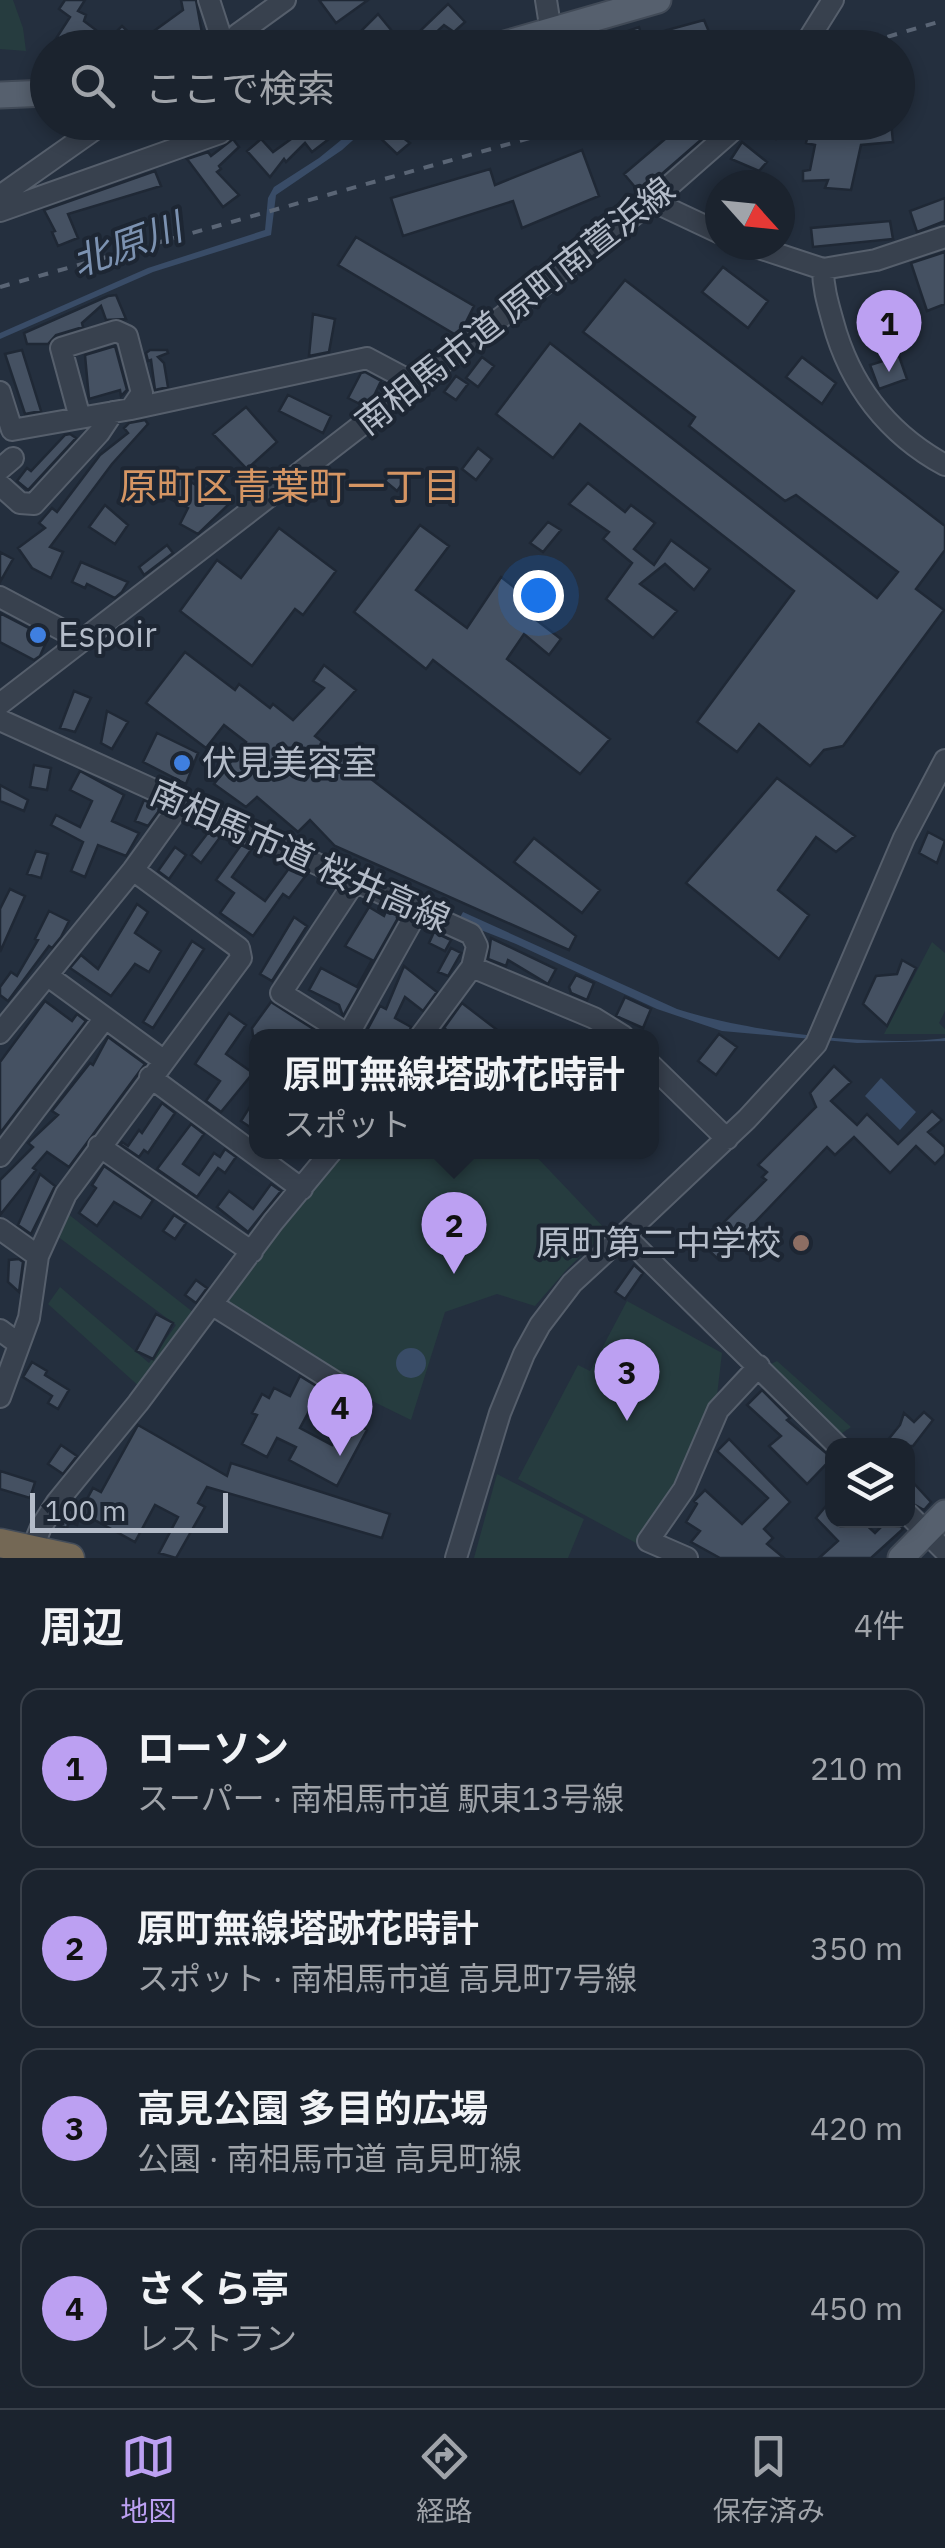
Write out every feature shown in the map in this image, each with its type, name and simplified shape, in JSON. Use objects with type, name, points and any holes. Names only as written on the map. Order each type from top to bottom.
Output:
[{"type":"highway","points":[[16,1549],[70,1558]]},
{"type":"main road","points":[[558,30],[658,0]]},
{"type":"main road","points":[[0,96],[30,94]]},
{"type":"main road","points":[[902,1558],[917,1523],[945,1513]]},
{"type":"street","points":[[209,0],[217,30]]},
{"type":"street","points":[[249,30],[285,0]]},
{"type":"street","points":[[546,0],[551,30]]},
{"type":"street","points":[[814,30],[832,0]]},
{"type":"street","points":[[0,196],[79,140]]},
{"type":"street","points":[[0,211],[200,140]]},
{"type":"street","name":"南相馬市道 原町南萱浜線","points":[[0,704],[652,201],[721,140]]},
{"type":"street","points":[[652,201],[705,226]]},
{"type":"street","points":[[795,260],[822,269],[876,260],[945,237]]},
{"type":"street","points":[[822,269],[822,284],[838,340],[855,380],[900,435],[945,465]]},
{"type":"street","points":[[0,485],[20,503],[34,504],[99,433],[142,394],[127,336],[116,331],[61,348],[80,418]]},
{"type":"street","points":[[0,392],[12,430],[122,411],[367,358],[416,384]]},
{"type":"street","points":[[0,597],[81,640]]},
{"type":"street","name":"南相馬市道 桜井高線","points":[[0,720],[471,934],[478,946],[472,967],[612,1029]]},
{"type":"street","points":[[456,1558],[510,1384],[540,1325],[572,1283],[727,1139],[819,1037],[904,838],[940,783],[945,760]]},
{"type":"street","points":[[0,1033],[133,870],[182,802]]},
{"type":"street","points":[[0,1397],[28,1318],[38,1256],[66,1194],[240,958],[239,948],[133,870]]},
{"type":"street","points":[[338,1029],[281,993],[355,881]]},
{"type":"street","points":[[353,1029],[418,910]]},
{"type":"street","points":[[426,1029],[472,967]]},
{"type":"street","points":[[48,976],[105,1018],[157,1069],[249,1145]]},
{"type":"street","points":[[0,1156],[105,1018]]},
{"type":"street","points":[[659,1073],[727,1139]]},
{"type":"street","points":[[100,1146],[252,1252]]},
{"type":"street","points":[[267,1159],[302,1188]]},
{"type":"street","points":[[16,1549],[41,1527],[326,1159]]},
{"type":"street","points":[[0,1228],[38,1256]]},
{"type":"street","points":[[624,1235],[830,1438]]},
{"type":"street","points":[[214,1305],[352,1392]]},
{"type":"street","points":[[0,1330],[19,1344]]},
{"type":"street","points":[[687,1558],[648,1541],[684,1489],[718,1410],[759,1366]]},
{"type":"street","points":[[917,1523],[945,1551]]},
{"type":"green space","points":[[0,0],[13,0],[26,51],[0,49]]},
{"type":"green space","points":[[932,942],[945,953],[945,1011],[939,1023],[945,1034],[884,1034]]},
{"type":"green space","points":[[336,1159],[539,1159],[607,1231],[535,1306],[497,1294],[445,1312],[411,1420],[360,1395],[223,1305]]},
{"type":"green space","points":[[63,1210],[198,1316],[142,1389],[48,1304],[60,1287],[149,1363],[176,1325],[53,1233]]},
{"type":"green space","points":[[627,1301],[722,1353],[716,1404],[678,1488],[636,1543],[518,1479],[578,1365],[590,1371]]},
{"type":"green space","points":[[777,1361],[851,1427],[838,1436],[767,1366]]},
{"type":"green space","points":[[497,1474],[584,1519],[568,1558],[474,1558]]},
{"type":"water","points":[[341,140],[353,140],[276,195],[271,235],[153,272],[0,339],[0,333],[148,268],[265,230],[268,198],[274,187]]},
{"type":"water","points":[[463,912],[677,1009],[705,1017],[848,1039],[945,1041],[857,1043],[722,1031],[657,1009],[458,921]]},
{"type":"water","points":[[881,1078],[916,1112],[900,1130],[865,1096]]},
{"type":"water","points":[[411,1348],[422,1352],[426,1363],[422,1374],[411,1378],[400,1374],[396,1363],[400,1352]]},
{"type":"building","points":[[65,0],[85,0],[78,11],[86,15],[84,21],[96,30],[62,30],[70,17],[59,9]]},
{"type":"building","points":[[181,0],[196,0],[201,30],[155,30],[183,10]]},
{"type":"building","points":[[319,0],[368,0],[336,23]]},
{"type":"building","points":[[448,4],[465,22],[456,30],[444,25],[439,30],[421,30]]},
{"type":"building","points":[[378,14],[391,30],[362,30]]},
{"type":"building","points":[[704,20],[708,30],[668,30]]},
{"type":"building","points":[[232,140],[239,147],[217,172],[239,195],[223,207],[187,159],[208,152],[211,156]]},
{"type":"building","points":[[262,140],[273,152],[290,140],[328,140],[312,152],[305,143],[286,162],[284,159],[270,177],[247,151]]},
{"type":"building","points":[[382,140],[410,143],[397,154]]},
{"type":"building","points":[[664,140],[701,140],[640,193],[624,174]]},
{"type":"building","points":[[742,142],[767,162],[757,170],[731,159]]},
{"type":"building","points":[[893,142],[861,145],[851,190],[825,188],[828,180],[803,181],[803,171],[810,170],[815,145],[806,143]]},
{"type":"building","points":[[582,150],[599,196],[522,228],[513,201],[403,236],[391,198],[490,169],[495,185]]},
{"type":"building","points":[[155,171],[161,186],[68,214],[78,238],[58,246],[44,210]]},
{"type":"building","points":[[945,198],[945,221],[917,232],[910,211]]},
{"type":"building","points":[[890,221],[893,239],[813,247],[811,228]]},
{"type":"building","points":[[356,237],[474,306],[462,330],[456,335],[338,265]]},
{"type":"building","points":[[945,252],[945,304],[927,311],[911,263]]},
{"type":"building","points":[[723,267],[768,301],[748,328],[702,292]]},
{"type":"building","points":[[625,280],[945,526],[945,550],[916,589],[944,610],[843,746],[824,750],[810,766],[759,724],[737,752],[697,722],[794,591],[580,424],[553,458],[496,414],[550,343],[877,598],[898,572],[796,495],[785,501],[689,426],[695,417],[583,332]]},
{"type":"building","points":[[116,295],[126,319],[106,320],[101,306],[82,323],[83,327],[56,335],[48,344],[27,344],[24,333]]},
{"type":"building","points":[[313,314],[335,319],[329,352],[309,356]]},
{"type":"building","points":[[115,346],[127,390],[121,396],[120,390],[89,399],[85,355]]},
{"type":"building","points":[[22,350],[41,411],[25,414],[5,354]]},
{"type":"building","points":[[167,350],[158,357],[164,363],[168,387],[155,390],[151,360],[148,361],[146,353]]},
{"type":"building","points":[[899,356],[907,379],[879,389],[870,365]]},
{"type":"building","points":[[482,357],[494,366],[478,387],[466,378]]},
{"type":"building","points":[[802,357],[836,383],[822,404],[786,377]]},
{"type":"building","points":[[365,372],[381,381],[372,400],[364,406],[348,398]]},
{"type":"building","points":[[456,376],[468,384],[456,400],[444,392]]},
{"type":"building","points":[[288,395],[331,416],[323,433],[279,411]]},
{"type":"building","points":[[246,407],[277,442],[247,469],[213,434]]},
{"type":"building","points":[[145,420],[148,424],[112,464],[50,547],[63,552],[51,578],[32,568],[18,548],[45,528],[39,523],[52,508],[57,512],[100,455],[128,433],[124,428]]},
{"type":"building","points":[[70,434],[76,438],[28,490],[17,481],[27,468],[31,471]]},
{"type":"building","points":[[478,448],[492,459],[476,480],[462,469]]},
{"type":"building","points":[[393,471],[405,480],[397,491],[385,481]]},
{"type":"building","points":[[180,476],[229,504],[198,534],[180,524],[188,508],[168,498]]},
{"type":"building","points":[[588,483],[625,512],[631,505],[655,523],[634,549],[654,565],[671,540],[710,569],[694,590],[665,564],[640,584],[677,611],[653,638],[606,599],[632,563],[603,539],[609,532],[569,504]]},
{"type":"building","points":[[105,505],[128,525],[115,544],[89,527]]},
{"type":"building","points":[[548,522],[561,530],[543,552],[530,543]]},
{"type":"building","points":[[420,525],[449,546],[416,590],[467,628],[501,577],[542,609],[535,619],[561,639],[549,655],[524,634],[507,659],[610,739],[580,774],[433,660],[426,669],[354,612]]},
{"type":"building","points":[[279,528],[336,571],[303,615],[295,609],[252,666],[180,611],[217,560],[241,578]]},
{"type":"building","points":[[167,545],[173,553],[144,575],[139,567]]},
{"type":"building","points":[[0,552],[13,559],[0,582]]},
{"type":"building","points":[[81,562],[128,582],[115,598],[87,584],[85,588],[72,582]]},
{"type":"building","points":[[0,613],[48,638],[40,656],[34,660],[0,642]]},
{"type":"building","points":[[185,652],[235,690],[239,684],[293,720],[324,688],[313,681],[324,665],[356,690],[315,736],[576,936],[569,950],[335,846],[310,820],[298,832],[257,797],[246,807],[214,784],[246,742],[224,725],[206,748],[146,703]]},
{"type":"building","points":[[74,691],[91,698],[75,732],[60,728]]},
{"type":"building","points":[[107,711],[128,722],[112,749],[101,743]]},
{"type":"building","points":[[157,733],[198,753],[186,784],[143,762]]},
{"type":"building","points":[[34,765],[51,768],[47,790],[30,787]]},
{"type":"building","points":[[80,771],[124,795],[112,821],[139,833],[126,856],[98,845],[85,877],[71,871],[83,842],[51,825],[56,815],[80,827],[92,801],[70,790]]},
{"type":"building","points":[[777,778],[855,836],[836,852],[816,837],[778,890],[809,915],[779,959],[686,883]]},
{"type":"building","points":[[0,785],[28,800],[24,811],[0,801]]},
{"type":"building","points":[[144,800],[161,808],[148,826],[135,821]]},
{"type":"building","points":[[210,830],[221,836],[201,863],[191,855]]},
{"type":"building","points":[[928,832],[945,841],[937,863],[919,853]]},
{"type":"building","points":[[534,838],[600,890],[582,913],[514,862]]},
{"type":"building","points":[[241,845],[251,850],[232,877],[265,901],[290,867],[307,874],[289,898],[283,894],[253,936],[220,913],[234,893],[216,880]]},
{"type":"building","points":[[175,847],[186,855],[169,879],[158,871]]},
{"type":"building","points":[[36,851],[48,854],[41,878],[27,874]]},
{"type":"building","points":[[10,889],[25,896],[0,952],[0,909]]},
{"type":"building","points":[[137,904],[148,912],[135,933],[161,951],[149,972],[135,964],[111,996],[70,968],[81,955],[98,969]]},
{"type":"building","points":[[369,907],[384,916],[386,911],[399,916],[343,1016],[339,1005],[309,990],[321,968],[357,987],[372,960],[345,946]]},
{"type":"building","points":[[49,911],[69,921],[61,937],[52,948],[49,946],[8,1001],[0,995],[0,987],[11,972],[17,976]]},
{"type":"building","points":[[294,917],[307,926],[272,981],[260,974]]},
{"type":"building","points":[[434,932],[451,940],[445,951],[429,943]]},
{"type":"building","points":[[491,938],[556,969],[548,984],[508,960],[506,966],[488,959]]},
{"type":"building","points":[[192,941],[204,949],[153,1028],[143,1022]]},
{"type":"building","points":[[451,948],[461,953],[448,976],[438,972]]},
{"type":"building","points":[[902,960],[916,968],[887,1026],[863,1004],[876,976],[897,974]]},
{"type":"building","points":[[404,966],[437,992],[423,1011],[405,997],[395,1018],[410,1029],[368,1029],[380,1006],[386,1009]]},
{"type":"building","points":[[576,975],[594,983],[587,1000],[571,993],[569,987]]},
{"type":"building","points":[[625,997],[651,1009],[643,1028],[616,1016]]},
{"type":"building","points":[[45,1001],[72,1021],[77,1014],[86,1021],[0,1133],[0,1062]]},
{"type":"building","points":[[271,1002],[313,1029],[252,1029]]},
{"type":"building","points":[[462,1003],[496,1029],[445,1029]]},
{"type":"building","points":[[229,1013],[246,1025],[226,1054],[249,1070],[249,1078],[221,1112],[206,1101],[220,1081],[195,1064]]},
{"type":"building","points":[[719,1034],[737,1047],[716,1075],[698,1061]]},
{"type":"building","points":[[108,1037],[145,1064],[69,1167],[47,1152],[0,1215],[0,1180],[33,1147],[28,1143],[58,1115],[52,1111],[90,1063],[93,1065]]},
{"type":"building","points":[[834,1066],[851,1082],[831,1101],[857,1125],[867,1114],[898,1144],[932,1111],[942,1120],[928,1132],[945,1147],[945,1154],[935,1164],[916,1146],[890,1173],[854,1137],[835,1155],[827,1147],[719,1260],[702,1244],[766,1180],[762,1177],[767,1172],[758,1165],[816,1107],[810,1093]]},
{"type":"building","points":[[162,1103],[175,1113],[148,1153],[144,1150],[139,1157],[120,1144],[128,1146],[139,1130],[142,1133]]},
{"type":"building","points":[[249,1108],[249,1126],[241,1121]]},
{"type":"building","points":[[191,1124],[204,1134],[183,1164],[199,1175],[214,1153],[220,1157],[225,1149],[236,1157],[225,1173],[218,1168],[197,1197],[157,1169]]},
{"type":"building","points":[[104,1166],[153,1200],[141,1218],[114,1202],[97,1226],[79,1213],[96,1188],[92,1185]]},
{"type":"building","points":[[40,1174],[55,1186],[31,1234],[18,1225]]},
{"type":"building","points":[[271,1184],[281,1191],[248,1232],[217,1207],[229,1191],[253,1209]]},
{"type":"building","points":[[174,1215],[186,1223],[175,1239],[163,1231]]},
{"type":"building","points":[[9,1260],[23,1262],[19,1292],[8,1282]]},
{"type":"building","points":[[634,1265],[643,1273],[625,1299],[615,1292]]},
{"type":"building","points":[[196,1280],[207,1288],[196,1303],[185,1295]]},
{"type":"building","points":[[156,1314],[173,1323],[153,1359],[136,1351]]},
{"type":"building","points":[[32,1362],[69,1390],[58,1409],[48,1403],[52,1396],[23,1377]]},
{"type":"building","points":[[300,1376],[321,1389],[300,1428],[332,1445],[346,1418],[367,1430],[337,1486],[289,1460],[296,1447],[277,1438],[267,1457],[242,1444],[257,1415],[252,1413],[262,1394],[269,1398],[274,1388],[290,1396]]},
{"type":"building","points":[[762,1390],[790,1418],[787,1420],[825,1452],[825,1465],[807,1484],[769,1446],[781,1436],[747,1405]]},
{"type":"building","points":[[924,1412],[933,1420],[915,1443],[915,1438],[889,1438],[904,1413],[914,1422]]},
{"type":"building","points":[[138,1425],[227,1476],[231,1463],[390,1514],[382,1538],[207,1487],[198,1503],[205,1507],[176,1558],[159,1553],[178,1517],[155,1505],[135,1542],[80,1512],[93,1488],[101,1492]]},
{"type":"building","points":[[729,1439],[790,1502],[764,1529],[773,1538],[767,1544],[784,1558],[720,1558],[691,1542],[700,1531],[686,1522],[697,1504],[694,1501],[705,1490],[742,1524],[768,1498],[717,1451]]},
{"type":"building","points":[[61,1445],[77,1456],[63,1474],[48,1464]]},
{"type":"building","points":[[0,1471],[35,1482],[30,1498],[0,1489]]},
{"type":"building","points":[[915,1485],[931,1502],[924,1510],[915,1505]]},
{"type":"building","points":[[825,1507],[825,1527],[816,1518]]},
{"type":"building","points":[[69,1509],[80,1515],[77,1525],[69,1521],[67,1528],[58,1525]]},
{"type":"building","points":[[826,1528],[870,1528],[875,1533],[880,1528],[903,1529],[871,1558],[819,1558],[838,1541]]},
{"type":"railway","points":[[911,30],[945,20]]},
{"type":"railway","points":[[0,287],[523,140]]},
{"type":"place","name":"ローソン","points":[[889,372]]},
{"type":"place","name":"Espoir","points":[[38,635]]},
{"type":"place","name":"伏見美容室","points":[[182,763]]},
{"type":"place","name":"原町第二中学校","points":[[801,1243]]},
{"type":"place","name":"原町無線塔跡花時計","points":[[454,1274]]},
{"type":"place","name":"高見公園 多目的広場","points":[[627,1421]]},
{"type":"place","name":"さくら亭","points":[[340,1456]]},
{"type":"district","name":"原町区青葉町一丁目","points":[[290,487]]},
{"type":"water label","name":"北原川","points":[[127,245]]}]
